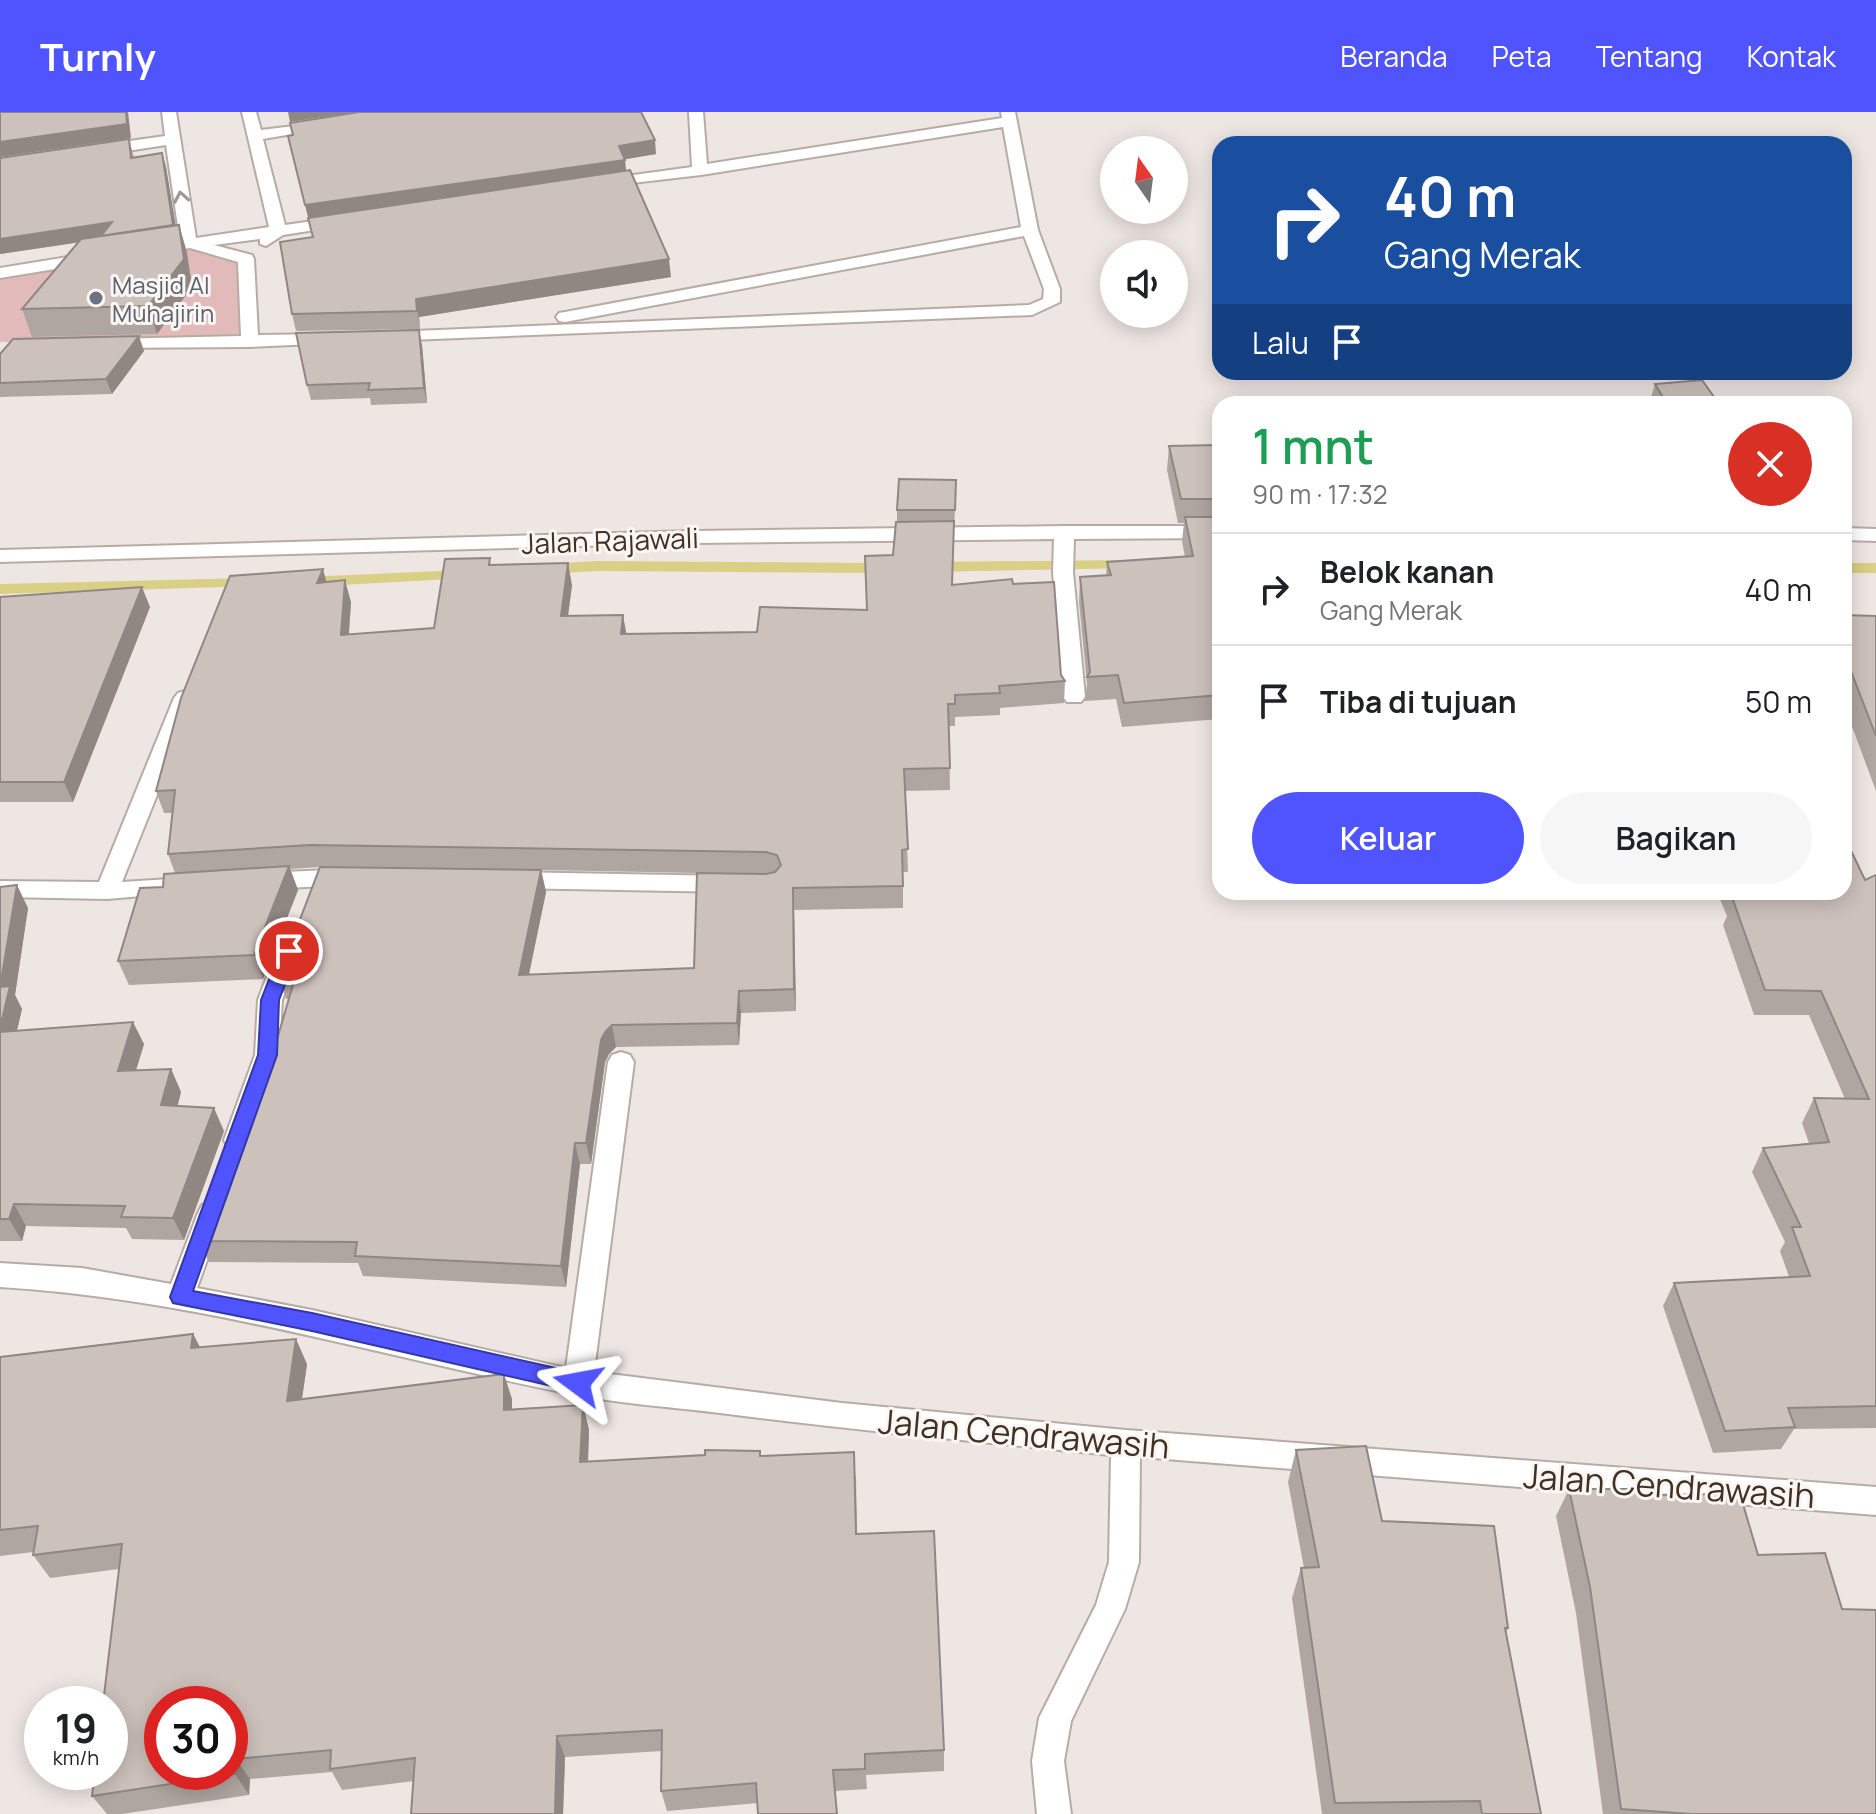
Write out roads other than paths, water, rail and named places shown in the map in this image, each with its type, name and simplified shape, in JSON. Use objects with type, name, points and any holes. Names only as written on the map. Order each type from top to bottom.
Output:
[{"type":"street","points":[[169,112],[189,243]]},
{"type":"street","points":[[249,112],[278,231]]},
{"type":"street","points":[[696,112],[697,153],[701,170]]},
{"type":"street","points":[[371,338],[1032,310],[1051,302],[1053,296],[1030,230],[1010,117],[591,186]]},
{"type":"street","points":[[253,136],[343,122]]},
{"type":"street","points":[[78,154],[171,140]]},
{"type":"street","points":[[142,251],[356,219]]},
{"type":"street","points":[[478,334],[1030,230]]},
{"type":"street","points":[[246,259],[278,231]]},
{"type":"street","points":[[189,243],[246,259]]},
{"type":"street","points":[[0,273],[110,256]]},
{"type":"street","points":[[246,259],[250,342]]},
{"type":"street","points":[[661,298],[684,308],[685,315],[673,323]]},
{"type":"street","points":[[91,345],[341,339]]},
{"type":"street","name":"Jalan Rajawali","points":[[2,560],[241,558],[694,537],[1063,538],[1212,532]]},
{"type":"street","points":[[1852,534],[1876,535]]},
{"type":"street","points":[[1063,538],[1074,697]]},
{"type":"street","points":[[107,891],[193,677]]},
{"type":"street","points":[[306,905],[317,878]]},
{"type":"street","points":[[242,882],[367,878]]},
{"type":"street","points":[[490,880],[752,885]]},
{"type":"street","points":[[0,889],[107,891],[197,885]]},
{"type":"street","points":[[180,1297],[267,1055],[270,1000],[296,932]]},
{"type":"street","points":[[578,1383],[621,1062]]},
{"type":"street","name":"Jalan Cendrawasih","points":[[0,1275],[82,1280],[180,1297],[312,1322],[578,1383],[842,1416],[1126,1443],[1876,1501]]},
{"type":"street","points":[[1054,1814],[1048,1761],[1055,1718],[1110,1609],[1124,1562],[1126,1443]]},
{"type":"waterway","points":[[930,567],[1129,565]]},
{"type":"waterway","points":[[546,569],[597,566],[889,568]]},
{"type":"waterway","points":[[1852,568],[1876,568]]},
{"type":"waterway","points":[[303,582],[465,575]]},
{"type":"waterway","points":[[0,589],[249,583]]},
{"type":"place","name":"Masjid Al Muhajirin","points":[[96,298]]}]
